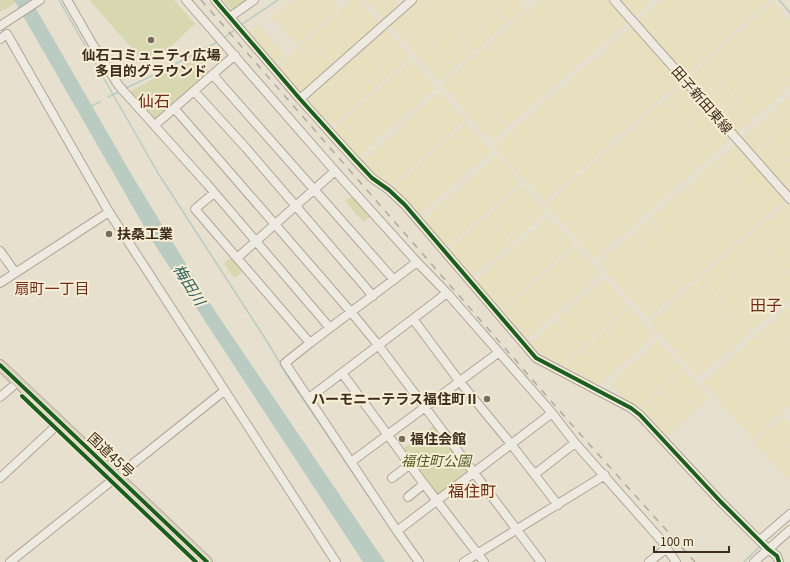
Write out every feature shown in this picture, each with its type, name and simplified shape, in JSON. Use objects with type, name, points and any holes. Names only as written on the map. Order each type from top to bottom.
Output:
[{"type":"highway","name":"国道45号","points":[[0,365],[196,562]]},
{"type":"highway","name":"国道45号","points":[[0,375],[55,427],[207,562]]},
{"type":"street","points":[[1,22],[11,18],[40,0]]},
{"type":"street","points":[[67,0],[92,45],[122,89],[256,241],[330,328]]},
{"type":"street","points":[[186,0],[335,171],[447,293],[552,413],[575,442],[667,548],[676,562]]},
{"type":"street","points":[[215,0],[300,99],[372,178],[389,190],[405,205],[536,358],[631,408],[640,415],[720,501],[777,556],[779,562]]},
{"type":"street","points":[[234,22],[254,0]]},
{"type":"street","points":[[300,99],[412,0]]},
{"type":"street","name":"田子新田東線","points":[[614,0],[790,200]]},
{"type":"street","points":[[0,38],[7,34],[109,212],[336,562]]},
{"type":"street","points":[[155,125],[235,55]]},
{"type":"street","points":[[213,75],[394,280]]},
{"type":"street","points":[[194,91],[373,296]]},
{"type":"street","points":[[174,108],[276,224],[379,346],[541,562]]},
{"type":"street","points":[[237,258],[335,171]]},
{"type":"street","points":[[214,193],[195,209],[310,343]]},
{"type":"street","points":[[0,283],[109,212]]},
{"type":"street","points":[[0,251],[15,272]]},
{"type":"street","points":[[417,262],[285,362],[419,562]]},
{"type":"street","points":[[309,398],[447,293]]},
{"type":"street","points":[[413,319],[460,382],[535,474],[558,505]]},
{"type":"street","points":[[351,462],[498,353]]},
{"type":"street","points":[[342,373],[409,465],[484,562]]},
{"type":"street","points":[[0,397],[12,387]]},
{"type":"street","points":[[10,562],[224,391]]},
{"type":"street","points":[[397,531],[552,413]]},
{"type":"street","points":[[0,478],[55,427]]},
{"type":"street","points":[[535,474],[575,442]]},
{"type":"street","points":[[392,478],[409,465]]},
{"type":"street","points":[[464,562],[605,475]]},
{"type":"street","points":[[408,497],[424,484]]},
{"type":"street","points":[[754,562],[763,544],[790,514]]},
{"type":"street","points":[[763,544],[790,530]]},
{"type":"street","points":[[649,562],[667,548]]},
{"type":"shaded area","points":[[298,0],[319,24],[299,0],[318,0],[328,11],[319,0],[331,0],[339,8],[309,35],[285,7]]},
{"type":"shaded area","points":[[352,0],[359,0],[380,24],[357,44],[333,17]]},
{"type":"shaded area","points":[[367,0],[394,0],[400,7],[385,20]]},
{"type":"shaded area","points":[[419,0],[426,0],[472,53],[455,67],[406,11]]},
{"type":"shaded area","points":[[427,0],[457,0],[490,38],[473,52]]},
{"type":"shaded area","points":[[458,0],[487,0],[507,23],[491,37]]},
{"type":"shaded area","points":[[488,0],[518,0],[525,8],[508,22]]},
{"type":"shaded area","points":[[540,0],[548,0],[594,52],[577,66],[529,10]]},
{"type":"shaded area","points":[[550,0],[569,0],[605,42],[594,51]]},
{"type":"shaded area","points":[[570,0],[589,0],[617,32],[606,41]]},
{"type":"shaded area","points":[[590,0],[610,0],[629,21],[618,31]]},
{"type":"shaded area","points":[[619,0],[649,0],[650,2],[634,17]]},
{"type":"shaded area","points":[[662,0],[678,0],[719,46],[703,61],[655,6]]},
{"type":"shaded area","points":[[679,0],[709,0],[733,27],[710,0],[722,0],[743,24],[719,46]]},
{"type":"shaded area","points":[[723,0],[740,0],[753,15],[744,24]]},
{"type":"shaded area","points":[[741,0],[770,0],[754,15]]},
{"type":"shaded area","points":[[773,2],[790,22],[790,39],[765,10]]},
{"type":"shaded area","points":[[654,7],[702,61],[686,76],[638,21]]},
{"type":"shaded area","points":[[284,8],[308,35],[297,45],[272,16]]},
{"type":"shaded area","points":[[764,10],[790,40],[790,79],[745,27]]},
{"type":"shaded area","points":[[528,11],[576,66],[560,81],[511,25]]},
{"type":"shaded area","points":[[405,12],[454,68],[439,81],[390,25]]},
{"type":"shaded area","points":[[333,17],[357,45],[346,54],[325,31],[346,55],[335,64],[311,37]]},
{"type":"shaded area","points":[[258,24],[285,56],[276,63],[248,31]]},
{"type":"shaded area","points":[[510,26],[560,81],[553,87],[504,31]]},
{"type":"shaded area","points":[[633,26],[681,81],[664,95],[616,40]]},
{"type":"shaded area","points":[[744,28],[790,80],[790,86],[788,88],[739,33]]},
{"type":"shaded area","points":[[385,29],[410,57],[387,77],[363,50]]},
{"type":"shaded area","points":[[503,31],[553,87],[543,96],[493,40]]},
{"type":"shaded area","points":[[738,33],[787,89],[756,117],[753,117],[705,63],[721,49],[744,74],[722,48]]},
{"type":"shaded area","points":[[310,38],[332,63],[332,66],[323,75],[299,47]]},
{"type":"shaded area","points":[[493,41],[542,97],[525,111],[476,55]]},
{"type":"shaded area","points":[[616,41],[664,96],[647,111],[599,56]]},
{"type":"shaded area","points":[[298,48],[322,75],[302,93],[278,66]]},
{"type":"shaded area","points":[[362,50],[386,78],[376,87],[351,60]]},
{"type":"shaded area","points":[[475,55],[525,112],[508,126],[458,70]]},
{"type":"shaded area","points":[[598,56],[646,111],[630,126],[581,71]]},
{"type":"shaded area","points":[[351,60],[375,88],[364,98],[340,70]]},
{"type":"shaded area","points":[[412,60],[436,87],[425,97],[401,70]]},
{"type":"shaded area","points":[[704,64],[753,119],[737,134],[688,78]]},
{"type":"shaded area","points":[[400,70],[424,97],[413,108],[389,80]]},
{"type":"shaded area","points":[[339,71],[363,98],[346,114],[322,86]]},
{"type":"shaded area","points":[[458,71],[507,127],[492,140],[490,138],[489,139],[442,84]]},
{"type":"shaded area","points":[[581,71],[629,126],[612,141],[564,86]]},
{"type":"shaded area","points":[[389,81],[413,108],[402,118],[378,90]]},
{"type":"shaded area","points":[[683,84],[731,139],[715,153],[667,98]]},
{"type":"shaded area","points":[[321,87],[345,114],[332,126],[307,99]]},
{"type":"shaded area","points":[[563,87],[612,142],[581,169],[533,113],[555,93],[601,145],[556,93]]},
{"type":"shaded area","points":[[377,91],[402,118],[390,128],[366,101]]},
{"type":"shaded area","points":[[440,92],[465,120],[419,161],[395,134],[404,124],[426,148],[404,123]]},
{"type":"shaded area","points":[[790,95],[790,125],[775,108]]},
{"type":"shaded area","points":[[666,99],[714,154],[698,168],[649,114]]},
{"type":"shaded area","points":[[366,101],[390,128],[379,138],[354,111]]},
{"type":"shaded area","points":[[775,109],[790,126],[790,139],[768,114]]},
{"type":"shaded area","points":[[354,112],[378,139],[367,148],[343,121]]},
{"type":"shaded area","points":[[532,114],[580,169],[561,187],[512,131]]},
{"type":"shaded area","points":[[649,114],[697,169],[688,177],[639,123]]},
{"type":"shaded area","points":[[768,115],[790,140],[790,160],[758,124]]},
{"type":"shaded area","points":[[342,122],[367,149],[358,157],[334,129]]},
{"type":"shaded area","points":[[467,123],[492,151],[446,191],[421,163],[432,153],[454,178],[433,153]]},
{"type":"shaded area","points":[[639,123],[687,178],[680,184],[632,129]]},
{"type":"shaded area","points":[[757,124],[770,139],[754,153],[741,139]]},
{"type":"shaded area","points":[[631,130],[680,184],[663,199],[615,144]]},
{"type":"shaded area","points":[[511,132],[528,150],[511,165],[495,146]]},
{"type":"shaded area","points":[[393,134],[418,161],[407,171],[382,143]]},
{"type":"shaded area","points":[[772,141],[790,162],[790,195],[755,155]]},
{"type":"shaded area","points":[[382,144],[407,171],[396,181],[371,153]]},
{"type":"shaded area","points":[[736,144],[786,200],[769,214],[720,158]]},
{"type":"shaded area","points":[[615,145],[663,199],[646,214],[598,159]]},
{"type":"shaded area","points":[[528,151],[560,187],[545,201],[525,178],[524,180],[511,166]]},
{"type":"shaded area","points":[[371,154],[396,181],[389,187],[372,173],[362,161]]},
{"type":"shaded area","points":[[496,155],[520,183],[462,233],[438,206],[450,197],[469,218],[450,196],[461,186],[482,210],[462,186],[468,180],[488,202],[469,180]]},
{"type":"shaded area","points":[[719,159],[768,215],[751,229],[702,173]]},
{"type":"shaded area","points":[[597,160],[645,214],[630,228],[628,228],[581,175]]},
{"type":"shaded area","points":[[421,164],[445,192],[418,215],[392,189]]},
{"type":"shaded area","points":[[702,174],[751,230],[738,241],[689,185]]},
{"type":"shaded area","points":[[580,175],[627,228],[627,230],[611,244],[564,190]]},
{"type":"shaded area","points":[[523,186],[546,212],[535,222],[511,196]]},
{"type":"shaded area","points":[[688,186],[737,242],[718,258],[669,202]]},
{"type":"shaded area","points":[[563,191],[611,244],[606,249],[564,203],[605,250],[596,258],[594,256],[593,257],[547,205]]},
{"type":"shaded area","points":[[511,196],[534,223],[523,233],[502,210],[522,233],[512,242],[489,215]]},
{"type":"shaded area","points":[[669,202],[718,258],[699,274],[651,218]]},
{"type":"shaded area","points":[[788,203],[790,205],[790,238],[772,217]]},
{"type":"shaded area","points":[[438,207],[462,234],[447,247],[423,220]]},
{"type":"shaded area","points":[[488,216],[511,243],[477,273],[453,246]]},
{"type":"shaded area","points":[[549,217],[574,244],[563,254],[538,226]]},
{"type":"shaded area","points":[[771,217],[790,239],[790,273],[754,232]]},
{"type":"shaded area","points":[[650,219],[699,275],[682,289],[634,234]]},
{"type":"shaded area","points":[[538,227],[562,254],[551,265],[526,237]]},
{"type":"shaded area","points":[[753,233],[790,275],[790,293],[744,241]]},
{"type":"shaded area","points":[[632,234],[681,290],[664,304],[616,249]]},
{"type":"shaded area","points":[[526,237],[550,265],[539,275],[515,247]]},
{"type":"shaded area","points":[[743,241],[790,294],[790,298],[767,317],[719,262]]},
{"type":"shaded area","points":[[453,247],[476,273],[473,276],[449,250]]},
{"type":"shaded area","points":[[514,247],[539,275],[528,285],[504,257]]},
{"type":"shaded area","points":[[576,247],[600,274],[589,284],[565,257]]},
{"type":"shaded area","points":[[615,249],[664,305],[648,318],[600,265],[600,262]]},
{"type":"shaded area","points":[[503,257],[528,285],[505,306],[480,278],[493,268],[492,267]]},
{"type":"shaded area","points":[[564,257],[588,285],[527,339],[503,311],[530,287],[541,299],[531,287]]},
{"type":"shaded area","points":[[718,263],[767,318],[750,332],[702,277]]},
{"type":"shaded area","points":[[480,278],[504,306],[501,309],[477,281]]},
{"type":"shaded area","points":[[604,278],[628,306],[615,318],[591,290]]},
{"type":"shaded area","points":[[701,278],[749,333],[743,338],[695,283]]},
{"type":"shaded area","points":[[694,284],[743,339],[733,347],[684,292]]},
{"type":"shaded area","points":[[590,290],[614,318],[611,321],[587,293]]},
{"type":"shaded area","points":[[684,293],[732,348],[715,363],[667,308]]},
{"type":"shaded area","points":[[586,294],[611,322],[594,336],[570,308]]},
{"type":"shaded area","points":[[630,308],[654,336],[644,345],[620,320],[643,346],[632,356],[608,328]]},
{"type":"shaded area","points":[[666,308],[679,322],[663,337],[650,322]]},
{"type":"shaded area","points":[[788,308],[790,310],[790,343],[772,322]]},
{"type":"shaded area","points":[[569,309],[594,337],[583,347],[558,319]]},
{"type":"shaded area","points":[[557,320],[582,347],[574,355],[549,327]]},
{"type":"shaded area","points":[[679,323],[715,363],[698,377],[663,337]]},
{"type":"shaded area","points":[[771,323],[790,344],[790,378],[754,338]]},
{"type":"shaded area","points":[[549,328],[573,355],[562,365],[543,354],[531,343]]},
{"type":"shaded area","points":[[607,329],[631,356],[620,366],[596,339]]},
{"type":"shaded area","points":[[754,338],[790,379],[790,406],[785,411],[735,354]]},
{"type":"shaded area","points":[[596,339],[620,366],[609,376],[584,349]]},
{"type":"shaded area","points":[[658,340],[675,359],[664,369],[647,350]]},
{"type":"shaded area","points":[[584,350],[608,377],[599,385],[565,366]]},
{"type":"shaded area","points":[[647,351],[671,379],[661,388],[636,361]]},
{"type":"shaded area","points":[[734,355],[784,411],[769,424],[720,368]]},
{"type":"shaded area","points":[[675,360],[683,368],[672,378],[664,370]]},
{"type":"shaded area","points":[[635,361],[660,389],[649,399],[624,371]]},
{"type":"shaded area","points":[[719,368],[769,425],[753,439],[703,382]]},
{"type":"shaded area","points":[[684,370],[709,399],[699,408],[673,380]]},
{"type":"shaded area","points":[[624,371],[649,399],[639,408],[623,398],[610,384]]},
{"type":"shaded area","points":[[672,380],[697,408],[687,418],[662,390]]},
{"type":"shaded area","points":[[661,391],[686,418],[676,429],[651,400]]},
{"type":"shaded area","points":[[650,401],[675,429],[667,436],[649,415],[641,409]]},
{"type":"shaded area","points":[[783,417],[790,425],[790,447],[772,427]]},
{"type":"shaded area","points":[[771,427],[790,449],[790,481],[755,442]]},
{"type":"green space","points":[[0,0],[14,0],[16,3],[0,12]]},
{"type":"green space","name":"仙石コミュニティ広場 多目的グラウンド","points":[[89,0],[174,0],[195,24],[159,57],[146,64]]},
{"type":"green space","points":[[223,0],[248,0],[233,11]]},
{"type":"green space","points":[[200,59],[209,71],[154,120],[131,91],[167,71]]},
{"type":"green space","points":[[352,196],[370,217],[363,222],[345,201]]},
{"type":"green space","points":[[233,256],[245,270],[234,278],[224,263]]},
{"type":"green space","name":"福住町公園","points":[[435,424],[471,472],[437,498],[400,451]]},
{"type":"water","name":"梅田川","points":[[14,0],[31,0],[133,177],[211,305],[385,562],[363,562],[153,242]]},
{"type":"waterway","points":[[59,0],[158,173],[268,343],[288,377],[384,519]]},
{"type":"waterway","points":[[241,25],[278,0]]},
{"type":"waterway","points":[[779,0],[790,13]]},
{"type":"waterway","points":[[224,38],[237,28]]},
{"type":"waterway","points":[[126,88],[219,41]]},
{"type":"waterway","points":[[108,97],[119,92]]},
{"type":"waterway","points":[[91,106],[100,102]]},
{"type":"waterway","points":[[744,562],[761,545]]},
{"type":"waterway","points":[[409,555],[414,562]]},
{"type":"railway","points":[[201,0],[572,425],[695,562]]},
{"type":"cycle path","points":[[215,0],[300,99],[355,160],[372,178],[389,190],[405,205],[536,358],[631,408],[640,415],[720,501],[768,549],[777,556],[779,562]]},
{"type":"cycle path","points":[[0,365],[207,562]]},
{"type":"cycle path","points":[[22,396],[196,562]]},
{"type":"place","name":"仙石コミュニティ広場 多目的グラウンド","points":[[151,40]]},
{"type":"place","name":"扶桑工業","points":[[109,234]]},
{"type":"place","name":"ハーモニーテラス福住町Ⅱ","points":[[487,399]]},
{"type":"place","name":"福住会館","points":[[402,439]]},
{"type":"district","name":"仙石","points":[[154,101]]},
{"type":"district","name":"扇町一丁目","points":[[52,289]]},
{"type":"district","name":"田子","points":[[766,305]]},
{"type":"district","name":"福住町","points":[[472,491]]}]
